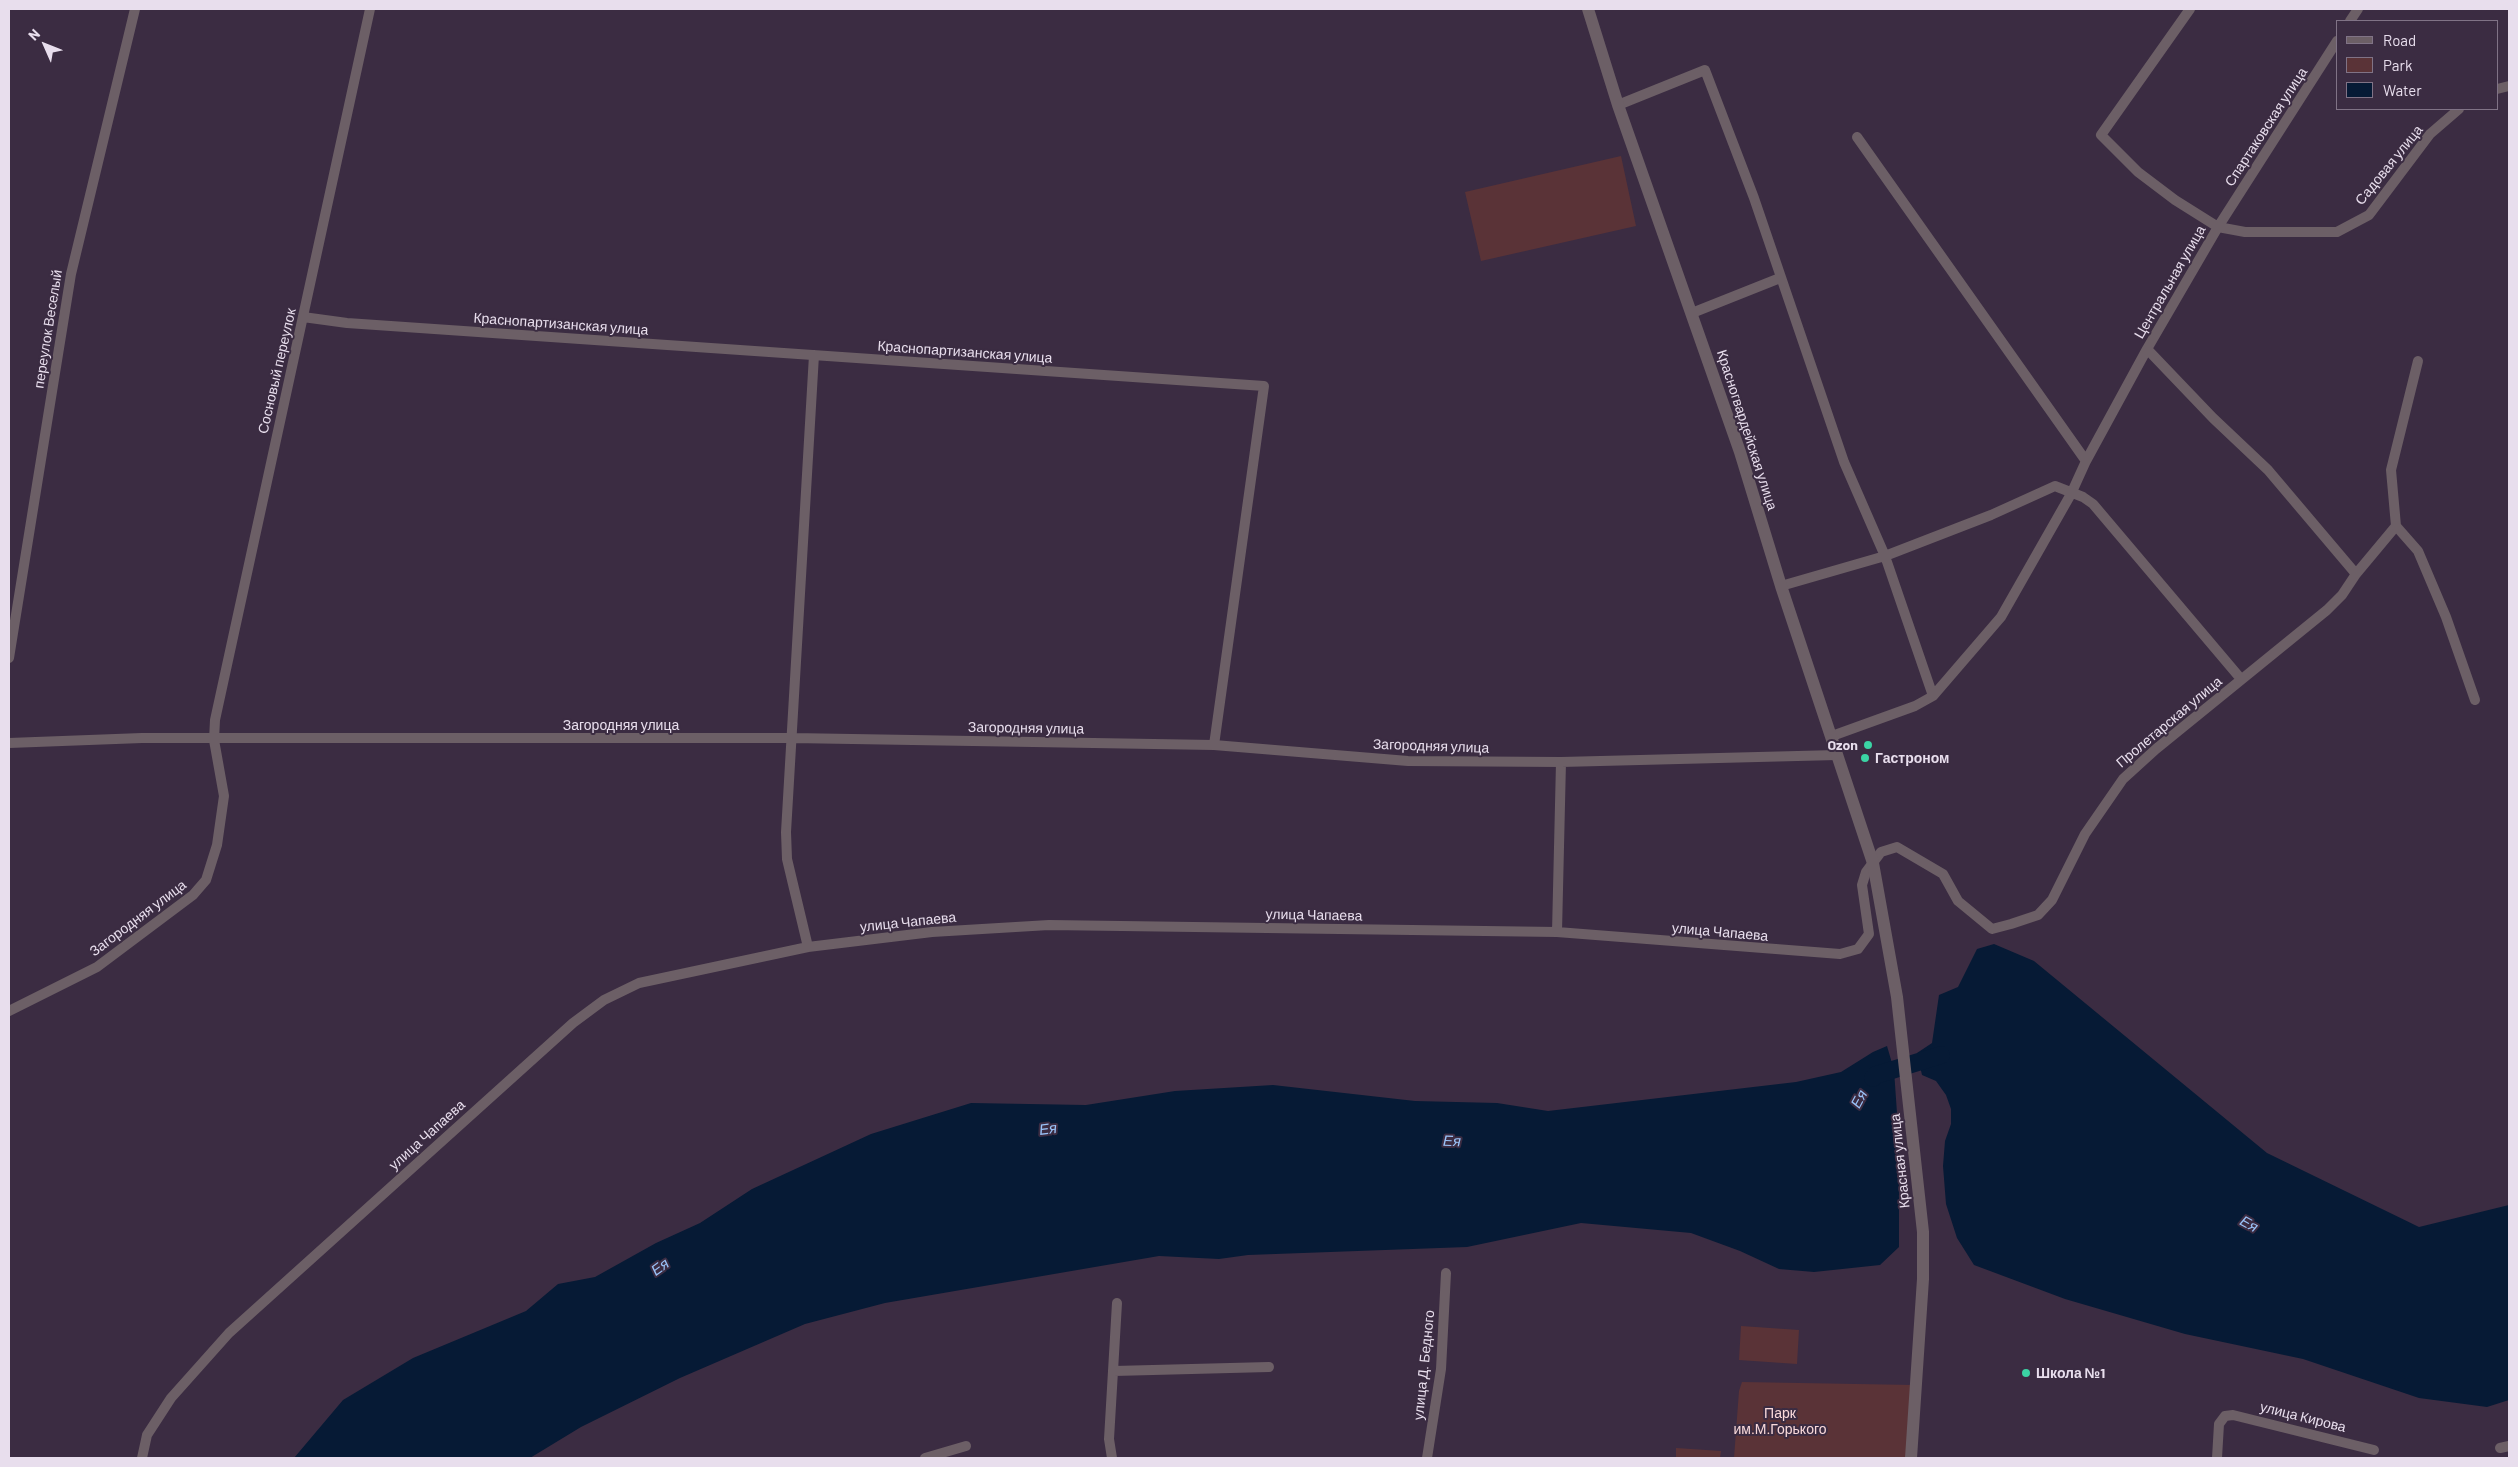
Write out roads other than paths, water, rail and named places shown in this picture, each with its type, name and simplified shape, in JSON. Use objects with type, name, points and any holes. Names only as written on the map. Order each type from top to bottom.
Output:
[{"type":"street","name":"переулок Веселый","points":[[9,658],[71,274],[135,9]]},
{"type":"street","name":"Сосновый переулок","points":[[214,740],[215,720],[224,677],[370,9]]},
{"type":"street","name":"Красногвардейская улица","points":[[1588,9],[1618,105],[1740,452],[1781,586],[1873,863]]},
{"type":"street","name":"Центральная улица","points":[[1832,736],[1915,706],[1933,696],[2000,617],[2072,494],[2086,461],[2147,349],[2218,227],[2175,200],[2138,172],[2101,135],[2190,9]]},
{"type":"street","points":[[2351,20],[2358,9]]},
{"type":"street","name":"Спартаковская улица","points":[[2218,227],[2336,44]]},
{"type":"street","points":[[1618,105],[1655,92],[1705,70],[1754,198],[1844,462],[1884,556],[1933,696]]},
{"type":"street","name":"Садовая улица","points":[[2218,227],[2245,232],[2337,232],[2369,215],[2430,134],[2458,110]]},
{"type":"street","points":[[1857,137],[2086,461]]},
{"type":"street","points":[[1692,313],[1780,278]]},
{"type":"street","name":"Краснопартизанская улица","points":[[303,317],[347,324],[1264,386],[1214,745]]},
{"type":"street","points":[[2147,349],[2212,418],[2268,470],[2356,574]]},
{"type":"street","points":[[808,947],[786,859],[814,355]]},
{"type":"street","points":[[2418,361],[2391,470],[2396,526],[2418,551],[2446,617],[2476,700]]},
{"type":"street","points":[[1781,586],[1884,556],[1991,515],[2055,486],[2072,494]]},
{"type":"street","name":"Пролетарская улица","points":[[2072,494],[2083,497],[2093,504],[2241,680]]},
{"type":"street","name":"Пролетарская улица","points":[[1873,863],[1881,852],[1897,847],[1944,874],[1958,901],[1992,929],[2038,915],[2052,900],[2085,834],[2123,779],[2156,748],[2327,610],[2342,595],[2356,574],[2396,526]]},
{"type":"street","name":"Загородняя улица","points":[[9,743],[100,738],[214,740],[792,738],[1214,745],[1408,761],[1561,762],[1837,755]]},
{"type":"street","name":"Загородняя улица","points":[[9,1011],[97,966],[177,907],[206,880],[216,846],[224,796],[214,740]]},
{"type":"street","points":[[1557,932],[1561,762]]},
{"type":"street","name":"улица Чапаева","points":[[142,1458],[147,1435],[166,1406],[199,1364],[229,1333],[573,1023],[604,1000],[639,983],[808,947],[932,932],[1049,925],[1557,932],[1820,954],[1840,954],[1858,949],[1869,934],[1862,885],[1866,872],[1873,863]]},
{"type":"street","name":"Красная улица","points":[[1873,863],[1898,997],[1923,1232],[1923,1279],[1911,1458]]},
{"type":"street","name":"улица Д. Бедного","points":[[1427,1458],[1441,1369],[1446,1273]]},
{"type":"street","points":[[1112,1458],[1109,1439],[1117,1303]]},
{"type":"street","points":[[1114,1371],[1269,1367]]},
{"type":"street","name":"улица Кирова","points":[[2217,1458],[2219,1424],[2225,1416],[2233,1415],[2374,1450]]},
{"type":"street","points":[[925,1458],[966,1446]]},
{"type":"water","points":[[1994,944],[2034,961],[2267,1153],[2419,1227],[2509,1205],[2509,1400],[2487,1407],[2419,1398],[2303,1359],[2185,1334],[2065,1299],[1974,1265],[1957,1238],[1946,1204],[1943,1166],[1945,1141],[1951,1124],[1951,1109],[1946,1095],[1936,1081],[1922,1075],[1917,1053],[1932,1043],[1939,995],[1958,987],[1977,949]]},
{"type":"water","points":[[1887,1046],[1894,1070],[1899,1142],[1899,1247],[1880,1265],[1814,1272],[1779,1269],[1740,1251],[1691,1233],[1581,1223],[1467,1247],[1248,1255],[1219,1259],[1159,1256],[885,1303],[805,1324],[680,1378],[581,1427],[530,1458],[294,1458],[343,1400],[413,1358],[526,1311],[558,1284],[595,1277],[656,1243],[700,1223],[752,1189],[871,1134],[971,1103],[1086,1105],[1175,1091],[1273,1085],[1415,1101],[1497,1103],[1548,1111],[1796,1082],[1841,1072],[1873,1052]]},
{"type":"waterway","name":"Ея","points":[[1873,1078],[1876,1075],[1941,1055]]},
{"type":"place","name":"Ozon","points":[[1868,745]]},
{"type":"place","name":"Гастроном","points":[[1865,758]]},
{"type":"place","name":"Школа №1","points":[[2026,1373]]},
{"type":"park label","name":"Парк им.М.Горького","points":[[1780,1422]]}]
